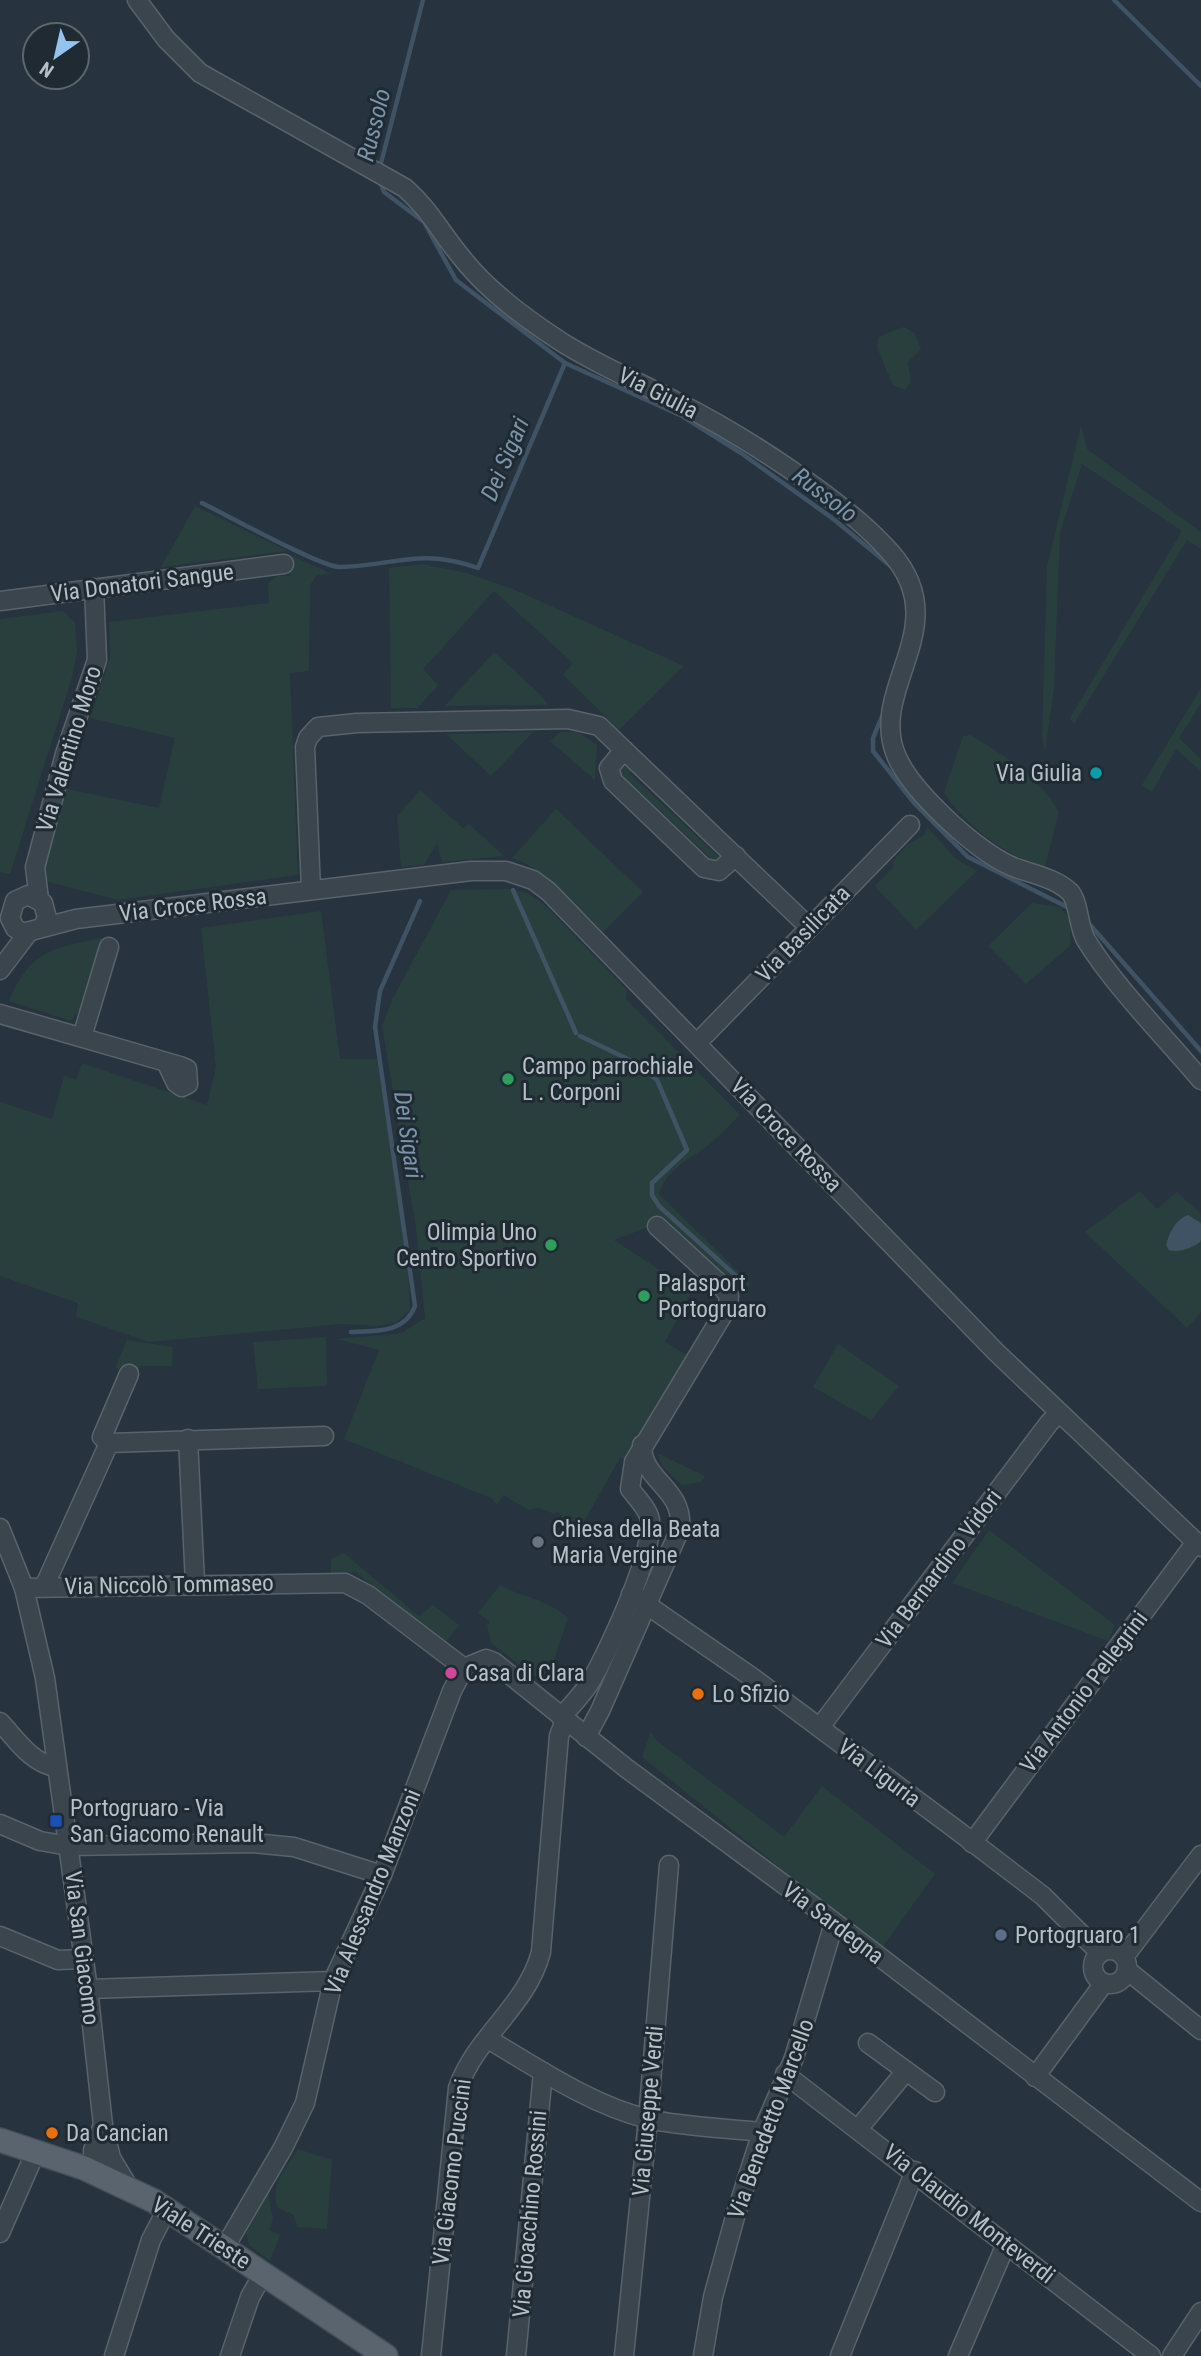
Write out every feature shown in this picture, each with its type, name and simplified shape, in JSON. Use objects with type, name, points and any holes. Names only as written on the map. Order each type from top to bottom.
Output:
[{"type":"main road","name":"Viale Trieste","points":[[0,2140],[59,2158],[109,2167],[129,2188],[167,2209],[386,2356]]},
{"type":"street","name":"Via Giulia","points":[[137,0],[166,38],[200,73],[405,188],[429,210],[463,259],[534,322],[588,358],[676,401],[744,441],[811,486],[891,552],[906,572],[916,603],[911,649],[888,727],[901,765],[976,846],[1012,866],[1060,884],[1070,892],[1087,941],[1201,1080]]},
{"type":"street","name":"Via Donatori Sangue","points":[[0,601],[284,564]]},
{"type":"street","name":"Via Valentino Moro","points":[[0,970],[25,880],[35,867],[65,754],[97,660],[94,588]]},
{"type":"street","points":[[311,890],[305,747],[308,738],[318,727],[357,723],[568,719],[599,726],[809,927]]},
{"type":"street","points":[[624,750],[610,768],[614,780],[704,868],[719,871],[736,856]]},
{"type":"street","name":"Via Basilicata","points":[[697,1043],[910,825]]},
{"type":"street","name":"Via Valentino Moro","points":[[35,867],[43,903]]},
{"type":"street","name":"Via Croce Rossa","points":[[76,919],[28,895],[15,917],[76,919],[492,869],[533,880],[572,915],[987,1343],[1198,1545]]},
{"type":"street","points":[[15,917],[47,918],[43,903]]},
{"type":"street","points":[[82,1037],[108,947]]},
{"type":"street","points":[[0,1014],[167,1064]]},
{"type":"street","points":[[563,1718],[592,1679],[631,1594],[649,1543],[649,1516],[631,1489],[634,1462],[642,1445],[722,1320],[729,1296],[719,1283],[657,1226]]},
{"type":"street","points":[[129,1374],[102,1437],[109,1443],[324,1436]]},
{"type":"street","name":"Via Bernardino Vidori","points":[[820,1727],[1048,1423],[1059,1413]]},
{"type":"street","points":[[188,1439],[195,1583]]},
{"type":"street","points":[[44,1587],[109,1443]]},
{"type":"street","points":[[586,1737],[649,1604],[680,1529],[681,1516],[676,1501],[645,1465],[642,1445]]},
{"type":"street","points":[[649,1516],[668,1511],[676,1501]]},
{"type":"street","name":"Via San Giacomo","points":[[0,1528],[24,1588],[45,1678],[88,1989],[109,2167]]},
{"type":"street","name":"Via Antonio Pellegrini","points":[[972,1843],[1198,1545]]},
{"type":"street","name":"Via Niccolò Tommaseo","points":[[24,1588],[195,1583],[345,1583],[368,1595],[464,1668]]},
{"type":"street","name":"Via Liguria","points":[[631,1594],[649,1604],[820,1727],[1043,1896],[1100,1953]]},
{"type":"street","name":"Via Sardegna","points":[[464,1668],[477,1660],[494,1662],[586,1737],[1201,2202]]},
{"type":"street","name":"Via Alessandro Manzoni","points":[[225,2247],[284,2148],[305,2103],[332,1981],[382,1875],[464,1668]]},
{"type":"street","name":"Via Giacomo Puccini","points":[[431,2356],[458,2088],[465,2069],[523,1996],[536,1971],[541,1952],[559,1736],[563,1718]]},
{"type":"street","points":[[0,1723],[42,1765],[56,1767]]},
{"type":"street","points":[[0,1824],[40,1841],[69,1846],[253,1843],[294,1847],[382,1875]]},
{"type":"street","points":[[1201,1855],[1126,1964],[1119,1982],[1104,1983],[1096,1977],[1093,1967],[1100,1953],[1115,1950],[1126,1964],[1201,2030]]},
{"type":"street","name":"Via Giuseppe Verdi","points":[[624,2356],[648,2119],[668,1865]]},
{"type":"street","name":"Via Benedetto Marcello","points":[[703,2356],[713,2297],[762,2132],[797,2049],[834,1923]]},
{"type":"street","points":[[0,1936],[58,1960],[83,1959]]},
{"type":"street","points":[[88,1989],[332,1981]]},
{"type":"street","points":[[1035,2077],[1104,1983]]},
{"type":"street","points":[[488,2039],[543,2072],[612,2106],[648,2119],[762,2132]]},
{"type":"street","points":[[868,2043],[935,2092]]},
{"type":"street","points":[[859,2129],[906,2071]]},
{"type":"street","name":"Via Gioacchino Rossini","points":[[516,2356],[543,2072]]},
{"type":"street","name":"Via Claudio Monteverdi","points":[[785,2074],[915,2171],[1152,2356]]},
{"type":"street","name":"Via San Giacomo","points":[[93,2150],[103,2125]]},
{"type":"street","points":[[59,2158],[84,2155],[93,2150],[96,2166],[109,2167]]},
{"type":"street","points":[[0,2234],[36,2151]]},
{"type":"street","points":[[840,2356],[915,2171]]},
{"type":"street","points":[[114,2356],[151,2240],[167,2209]]},
{"type":"street","points":[[958,2356],[1006,2244]]},
{"type":"street","points":[[230,2356],[250,2297],[263,2274]]},
{"type":"street","points":[[1172,2356],[1201,2312]]},
{"type":"green space","points":[[903,327],[915,333],[921,349],[908,362],[911,382],[905,390],[893,385],[877,348],[878,337]]},
{"type":"green space","points":[[1081,425],[1087,449],[1201,532],[1201,549],[1187,540],[1074,724],[1070,718],[1182,531],[1082,464],[1060,533],[1054,689],[1045,750],[1047,761],[1042,736],[1047,567]]},
{"type":"green space","points":[[195,506],[287,551],[161,567]]},
{"type":"green space","points":[[290,555],[332,574],[317,575],[310,585],[309,671],[290,673],[298,875],[118,900],[41,880],[67,789],[159,808],[175,738],[90,718],[110,658],[109,622],[269,603],[268,583],[277,576],[289,576]]},
{"type":"green space","points":[[422,564],[467,573],[513,589],[684,666],[619,730],[563,675],[573,663],[494,591],[423,669],[438,685],[418,708],[391,708],[389,568]]},
{"type":"green space","points":[[63,611],[75,623],[77,651],[73,674],[10,874],[0,872],[0,619]]},
{"type":"green space","points":[[494,652],[543,697],[548,705],[445,706]]},
{"type":"green space","points":[[1201,688],[1201,703],[1179,738],[1201,759],[1201,771],[1176,749],[1152,792],[1142,785]]},
{"type":"green space","points":[[533,732],[491,776],[446,734]]},
{"type":"green space","points":[[560,732],[578,732],[597,745],[595,780],[550,741]]},
{"type":"green space","points":[[971,735],[1032,778],[1059,812],[1045,866],[1040,867],[1025,860],[986,837],[964,817],[944,793],[963,736]]},
{"type":"green space","points":[[623,763],[633,770],[630,774],[718,856],[721,853],[726,858],[724,864],[714,861],[626,779],[624,781],[616,774]]},
{"type":"green space","points":[[420,790],[463,828],[469,824],[504,856],[442,862],[437,843],[424,865],[401,867],[397,817]]},
{"type":"green space","points":[[556,809],[643,892],[603,932],[550,880],[512,858]]},
{"type":"green space","points":[[927,827],[955,858],[977,871],[916,930],[875,886],[894,866],[892,862],[907,845],[924,835]]},
{"type":"green space","points":[[508,889],[528,893],[548,908],[627,990],[626,999],[740,1115],[710,1143],[672,1172],[659,1194],[751,1284],[741,1289],[667,1220],[614,1240],[692,1291],[665,1342],[691,1357],[625,1459],[620,1458],[584,1522],[569,1527],[560,1519],[562,1516],[557,1511],[554,1514],[539,1508],[529,1510],[503,1495],[497,1505],[491,1498],[344,1439],[379,1350],[337,1339],[402,1333],[425,1318],[416,1228],[382,1026],[392,1000],[451,890]]},
{"type":"green space","points":[[1032,903],[1060,907],[1071,921],[1070,946],[1026,984],[988,946]]},
{"type":"green space","points":[[321,911],[340,1059],[377,1059],[408,1265],[410,1310],[397,1322],[377,1326],[342,1324],[149,1342],[76,1317],[78,1303],[0,1276],[0,1102],[52,1119],[64,1076],[76,1080],[82,1063],[207,1105],[216,1067],[201,928]]},
{"type":"green space","points":[[103,938],[81,1008],[71,1021],[9,1001],[25,972],[45,954]]},
{"type":"green space","points":[[1140,1191],[1157,1209],[1177,1192],[1201,1214],[1201,1312],[1187,1328],[1085,1232]]},
{"type":"green space","points":[[326,1337],[327,1386],[258,1389],[253,1342]]},
{"type":"green space","points":[[127,1340],[173,1347],[172,1366],[140,1366],[137,1373],[115,1368]]},
{"type":"green space","points":[[838,1344],[899,1386],[871,1420],[813,1387]]},
{"type":"green space","points":[[657,1453],[705,1476],[702,1482],[682,1485],[663,1468]]},
{"type":"green space","points":[[989,1530],[1115,1625],[1108,1641],[952,1583]]},
{"type":"green space","points":[[344,1553],[419,1616],[433,1605],[459,1625],[446,1642],[355,1572],[331,1577],[331,1559]]},
{"type":"green space","points":[[500,1585],[544,1603],[568,1618],[551,1669],[543,1676],[534,1676],[491,1643],[487,1625],[490,1622],[478,1613]]},
{"type":"green space","points":[[651,1732],[656,1740],[784,1837],[822,1786],[935,1874],[881,1949],[642,1757]]},
{"type":"green space","points":[[298,2149],[332,2160],[327,2229],[297,2227],[294,2215],[278,2208],[277,2184]]},
{"type":"green space","points":[[268,2194],[273,2219],[269,2230],[280,2235],[270,2261],[249,2245],[246,2233]]},
{"type":"water","points":[[1188,1215],[1201,1223],[1201,1241],[1186,1249],[1169,1250],[1166,1245],[1171,1231]]},
{"type":"waterway","name":"Russolo","points":[[380,167],[423,0]]},
{"type":"waterway","points":[[1114,0],[1201,86]]},
{"type":"waterway","name":"Russolo","points":[[379,179],[384,192],[424,222],[456,280],[565,363],[682,416],[741,453],[832,518],[893,568]]},
{"type":"waterway","points":[[202,503],[329,565],[359,566],[423,558],[457,562],[478,568],[565,363]]},
{"type":"waterway","name":"Russolo","points":[[885,709],[873,738],[873,751],[915,804],[968,857],[1071,909]]},
{"type":"waterway","points":[[513,890],[576,1033]]},
{"type":"waterway","name":"Dei Sigari","points":[[351,1332],[397,1326],[410,1315],[415,1306],[375,1027],[380,991],[420,901]]},
{"type":"waterway","name":"Russolo","points":[[1084,918],[1201,1051]]},
{"type":"waterway","points":[[580,1036],[636,1063],[657,1080],[687,1150],[652,1183],[652,1195],[659,1206],[737,1277]]},
{"type":"place","name":"Via Giulia","points":[[1096,773]]},
{"type":"place","name":"Campo parrochiale L . Corponi","points":[[508,1079]]},
{"type":"place","name":"Olimpia Uno Centro Sportivo","points":[[551,1245]]},
{"type":"place","name":"Palasport Portogruaro","points":[[644,1296]]},
{"type":"place","name":"Chiesa della Beata Maria Vergine","points":[[538,1542]]},
{"type":"place","name":"Casa di Clara","points":[[451,1673]]},
{"type":"place","name":"Lo Sfizio","points":[[698,1694]]},
{"type":"place","name":"Portogruaro - Via San Giacomo Renault","points":[[56,1821]]},
{"type":"place","name":"Portogruaro 1","points":[[1001,1935]]},
{"type":"place","name":"Da Cancian","points":[[52,2133]]}]
